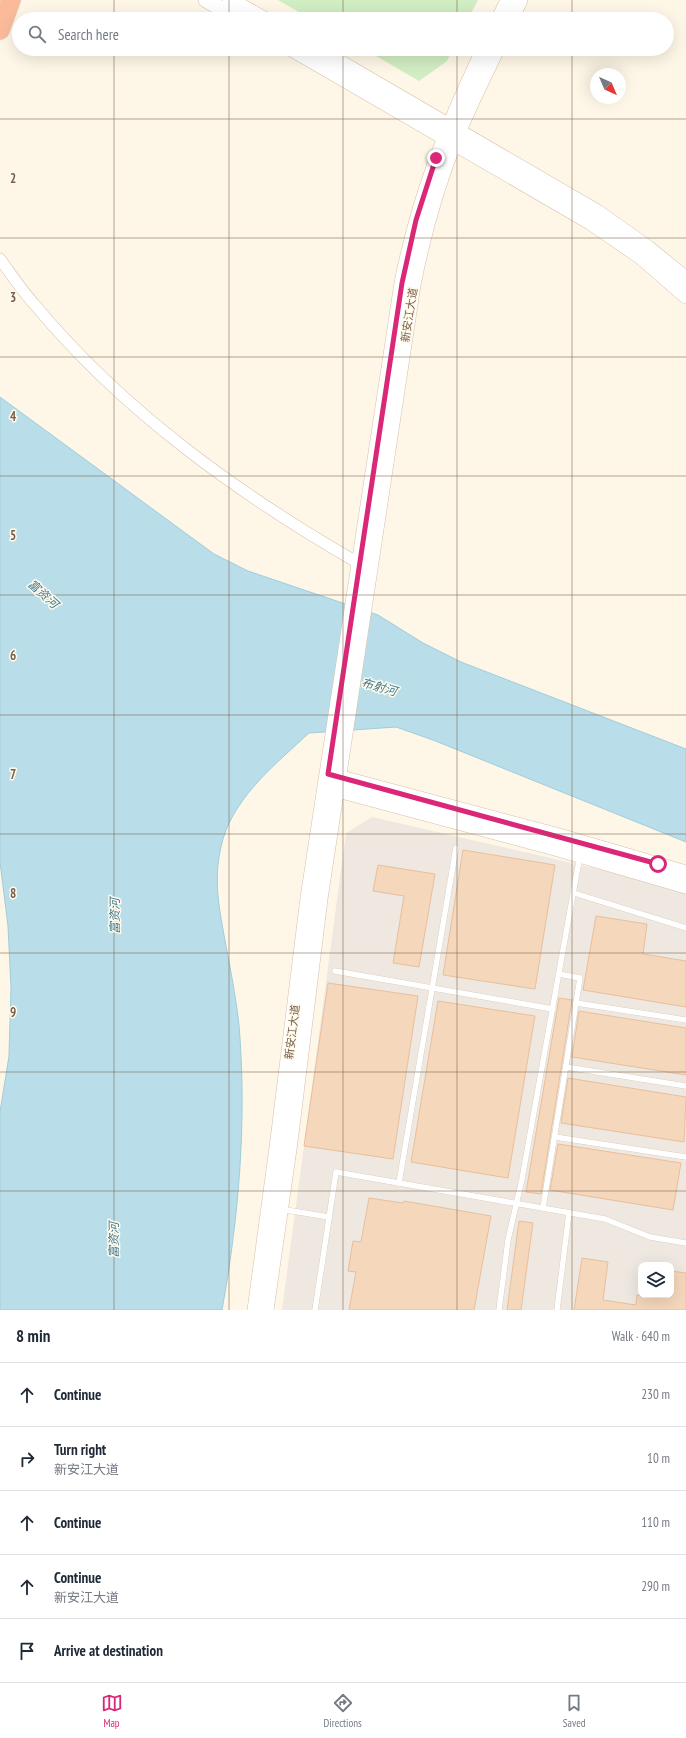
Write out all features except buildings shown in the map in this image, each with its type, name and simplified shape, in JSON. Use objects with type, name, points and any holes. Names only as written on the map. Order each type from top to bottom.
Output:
[{"type":"highway","points":[[0,30],[11,0]]},
{"type":"main road","points":[[206,0],[227,12]]},
{"type":"main road","points":[[230,0],[251,12]]},
{"type":"main road","points":[[502,12],[508,0]]},
{"type":"main road","points":[[514,12],[520,0]]},
{"type":"main road","points":[[305,56],[452,133],[597,212],[648,248],[686,279]]},
{"type":"main road","points":[[328,56],[452,133],[590,222],[641,258],[686,296]]},
{"type":"main road","name":"新安江大道","points":[[362,592],[360,564],[402,283],[416,220],[452,133],[481,56]]},
{"type":"main road","name":"新安江大道","points":[[266,1310],[320,899],[332,782],[413,285],[427,223],[452,133],[493,56]]},
{"type":"main road","points":[[332,782],[686,886]]},
{"type":"main road","points":[[332,782],[559,836],[686,873]]},
{"type":"main road","name":"新安江大道","points":[[255,1310],[308,898],[332,782]]},
{"type":"street","points":[[0,259],[34,305]]},
{"type":"street","points":[[0,272],[108,382],[186,449],[274,512],[360,564]]},
{"type":"lane","points":[[399,1183],[456,848]]},
{"type":"lane","points":[[499,1310],[508,1240],[553,1009],[580,855]]},
{"type":"lane","points":[[574,893],[686,928]]},
{"type":"lane","points":[[335,970],[553,1009]]},
{"type":"lane","points":[[543,1208],[580,978],[559,974]]},
{"type":"lane","points":[[576,1003],[686,1020]]},
{"type":"lane","points":[[566,1067],[686,1086]]},
{"type":"lane","points":[[554,1137],[686,1157]]},
{"type":"lane","points":[[315,1310],[336,1172],[605,1219],[650,1237],[686,1243]]},
{"type":"lane","points":[[280,1209],[329,1217]]},
{"type":"lane","points":[[557,1310],[570,1213]]},
{"type":"shaded area","points":[[372,817],[650,881],[686,893],[686,1310],[282,1310],[346,833]]},
{"type":"green space","points":[[278,0],[478,0],[472,12],[299,12]]},
{"type":"green space","points":[[376,56],[450,56],[447,61],[419,81]]},
{"type":"water","points":[[0,397],[214,554],[248,571],[378,615],[423,643],[461,662],[686,749],[686,842],[433,740],[396,727],[309,733],[271,768],[247,794],[229,823],[223,839],[217,880],[223,932],[239,1025],[242,1096],[242,1132],[237,1204],[222,1310],[0,1310],[0,1112],[9,1056],[11,988],[8,926],[0,862]]},
{"type":"route","points":[[436,158],[416,220],[402,283],[328,774],[658,864]]},
{"type":"water label","name":"富资河","points":[[43,594]]},
{"type":"water label","name":"布射河","points":[[379,687]]},
{"type":"water label","name":"富资河","points":[[115,916]]},
{"type":"water label","name":"富资河","points":[[114,1240]]}]
